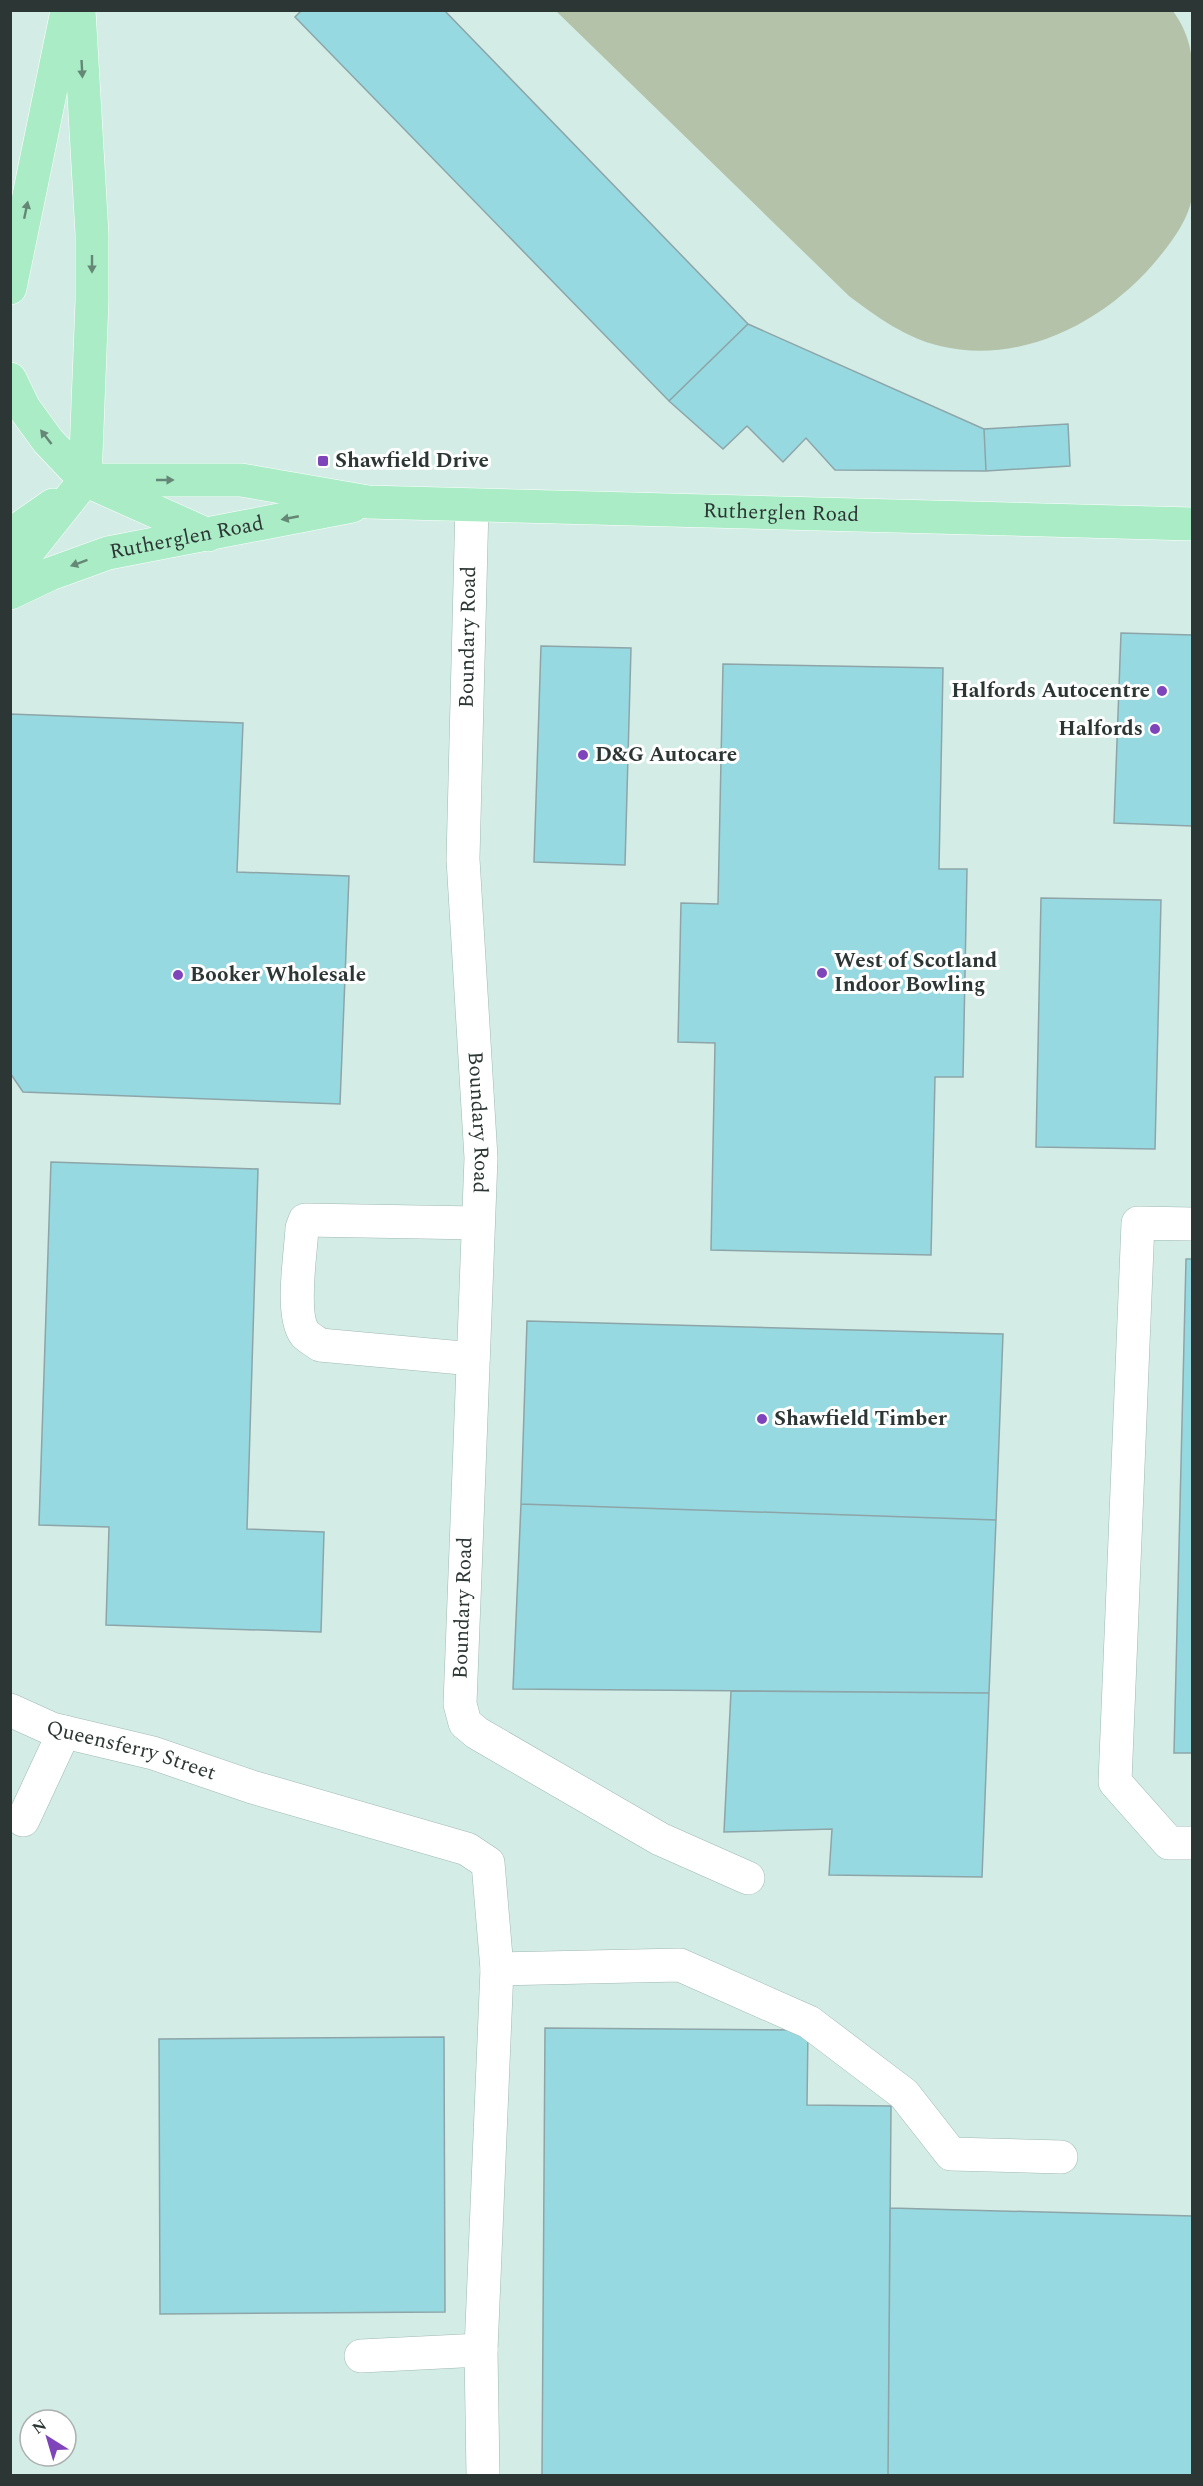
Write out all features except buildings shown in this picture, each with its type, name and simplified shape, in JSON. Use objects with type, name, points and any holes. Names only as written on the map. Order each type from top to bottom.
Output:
[{"type":"main road","points":[[10,288],[68,10]]},
{"type":"main road","points":[[10,574],[85,480],[92,301],[92,234],[79,10]]},
{"type":"main road","points":[[10,379],[24,408],[42,433],[85,480],[208,535]]},
{"type":"main road","points":[[10,535],[85,480]]},
{"type":"main road","name":"Rutherglen Road","points":[[85,480],[241,480],[368,502],[1192,524]]},
{"type":"main road","name":"Rutherglen Road","points":[[10,593],[50,574],[108,553],[368,502]]},
{"type":"street","name":"Boundary Road","points":[[471,505],[463,859],[481,1158],[460,1704],[465,1723],[477,1733],[660,1839],[748,1878]]},
{"type":"street","points":[[473,1359],[320,1345],[306,1335],[299,1323],[298,1307],[302,1228],[305,1220],[478,1223]]},
{"type":"street","points":[[1192,1224],[1138,1223],[1115,1782],[1169,1843],[1192,1843]]},
{"type":"street","name":"Queensferry Street","points":[[10,1710],[52,1729],[153,1753],[252,1787],[467,1849],[488,1863],[497,1970]]},
{"type":"street","points":[[23,1820],[64,1732]]},
{"type":"street","points":[[483,2475],[481,2350],[497,1970],[680,1965],[809,2022],[903,2094],[951,2154],[1061,2157]]},
{"type":"street","points":[[361,2356],[481,2350]]},
{"type":"green space","points":[[556,11],[1173,11],[1187,36],[1192,61],[1194,178],[1190,205],[1184,221],[1160,256],[1116,300],[1090,318],[1033,343],[1002,349],[971,350],[940,346],[915,338],[892,326],[849,296]]},
{"type":"place","name":"Shawfield Drive","points":[[323,461]]},
{"type":"place","name":"Halfords Autocentre","points":[[1162,691]]},
{"type":"place","name":"Halfords","points":[[1155,729]]},
{"type":"place","name":"D&G Autocare","points":[[583,755]]},
{"type":"place","name":"West of Scotland Indoor Bowling","points":[[822,973]]},
{"type":"place","name":"Booker Wholesale","points":[[178,975]]},
{"type":"place","name":"Shawfield Timber","points":[[762,1419]]}]
